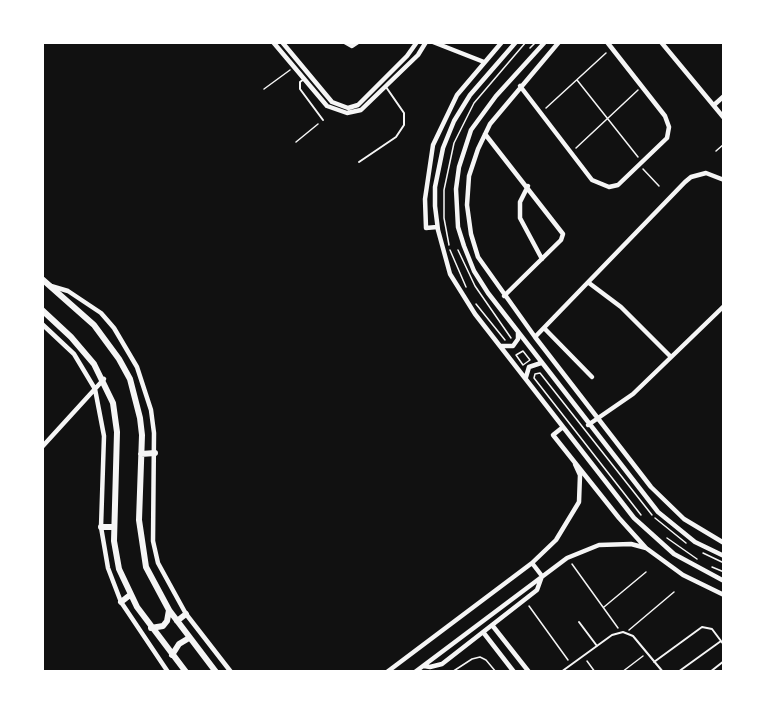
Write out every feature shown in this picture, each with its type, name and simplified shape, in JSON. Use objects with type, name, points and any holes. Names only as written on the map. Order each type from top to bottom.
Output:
[{"type":"main road","points":[[42,279],[94,325],[119,359],[130,379],[138,407],[141,454],[139,520],[146,567],[169,610],[216,672]]},
{"type":"main road","points":[[42,310],[71,337],[104,379],[113,403],[117,432],[113,527],[117,562],[130,596],[151,628],[186,672]]},
{"type":"main road","points":[[141,454],[155,453]]},
{"type":"main road","points":[[101,527],[113,527]]},
{"type":"main road","points":[[121,602],[130,596]]},
{"type":"main road","points":[[151,628],[163,626],[167,621],[169,610]]},
{"type":"main road","points":[[177,621],[186,614]]},
{"type":"main road","points":[[172,655],[179,644],[189,638]]},
{"type":"street","points":[[273,42],[304,79],[329,104],[341,110],[360,107],[375,92],[393,75],[412,62],[425,44],[417,43],[393,75],[386,87],[375,92]]},
{"type":"street","points":[[282,42],[310,74],[329,104]]},
{"type":"street","points":[[345,42],[352,46],[358,42]]},
{"type":"street","points":[[433,42],[484,62]]},
{"type":"street","points":[[437,228],[426,228],[424,199],[433,145],[457,95],[502,42]]},
{"type":"street","points":[[516,42],[470,95],[450,129],[443,147],[435,187],[437,228],[444,258],[455,282],[501,346],[634,518],[659,542],[688,564],[723,581],[717,593]]},
{"type":"street","points":[[545,42],[496,96],[471,130],[459,167],[456,189],[458,227],[474,271],[588,425],[658,512],[700,544],[724,556]]},
{"type":"street","points":[[559,42],[520,86],[485,134],[469,176],[467,205],[471,234],[478,257],[535,337],[666,504],[702,532],[724,543]]},
{"type":"street","points":[[520,86],[592,180],[609,187],[618,185],[667,138],[669,127],[665,116],[607,42]]},
{"type":"street","points":[[662,42],[724,118]]},
{"type":"street","points":[[284,54],[289,50]]},
{"type":"street","points":[[407,56],[412,62]]},
{"type":"street","points":[[304,79],[310,74]]},
{"type":"street","points":[[714,105],[724,96]]},
{"type":"street","points":[[485,134],[528,186],[563,234],[562,238],[504,296]]},
{"type":"street","points":[[535,337],[691,177],[706,173],[724,180]]},
{"type":"street","points":[[528,186],[520,202],[520,218],[542,259]]},
{"type":"street","points":[[589,283],[621,307],[671,357]]},
{"type":"street","points":[[48,285],[68,291],[101,313],[125,345],[145,387],[151,410],[155,453],[153,541],[167,584],[186,614],[231,672]]},
{"type":"street","points":[[588,425],[633,394],[724,306]]},
{"type":"street","points":[[42,324],[74,354],[95,388],[104,436],[101,527],[108,568],[121,602],[168,672]]},
{"type":"street","points":[[545,328],[592,378]]},
{"type":"street","points":[[501,346],[509,347],[516,343],[518,331]]},
{"type":"street","points":[[526,378],[529,367],[541,363]]},
{"type":"street","points":[[42,447],[104,379]]},
{"type":"street","points":[[563,427],[553,435],[646,548],[674,570],[724,595]]},
{"type":"street","points":[[387,672],[532,562],[556,540],[579,502],[580,475],[575,464]]},
{"type":"street","points":[[415,672],[567,558],[599,545],[631,544],[646,548]]},
{"type":"street","points":[[424,666],[436,667],[537,590],[542,576],[532,562]]},
{"type":"street","points":[[492,625],[529,672]]},
{"type":"street","points":[[483,632],[514,672]]},
{"type":"lane","points":[[304,79],[300,82],[300,89],[323,120]]},
{"type":"lane","points":[[359,162],[396,137],[404,125],[404,113],[386,87]]},
{"type":"lane","points":[[579,622],[597,646]]},
{"type":"lane","points":[[654,662],[702,627],[712,629],[724,645]]},
{"type":"lane","points":[[561,672],[620,632],[626,632],[663,672]]},
{"type":"lane","points":[[678,672],[721,640]]},
{"type":"lane","points":[[710,672],[724,661]]},
{"type":"path","points":[[541,113],[612,48]]},
{"type":"path","points":[[264,89],[294,66]]},
{"type":"path","points":[[577,80],[659,186]]},
{"type":"path","points":[[571,153],[642,86]]},
{"type":"path","points":[[296,142],[323,120]]},
{"type":"path","points":[[716,151],[724,144]]},
{"type":"path","points":[[437,228],[458,227]]},
{"type":"path","points":[[523,351],[530,360],[523,365],[516,356],[523,351]]},
{"type":"path","points":[[535,380],[642,516]]},
{"type":"path","points":[[608,484],[625,470]]},
{"type":"path","points":[[663,536],[700,561]]},
{"type":"path","points":[[688,564],[700,544]]},
{"type":"path","points":[[567,558],[620,632]]},
{"type":"path","points":[[709,565],[724,572]]},
{"type":"path","points":[[603,608],[646,572]]},
{"type":"path","points":[[626,632],[674,592]]},
{"type":"path","points":[[525,600],[571,665]]},
{"type":"path","points":[[454,654],[464,665]]},
{"type":"path","points":[[622,672],[647,654]]},
{"type":"path","points":[[583,656],[596,672]]},
{"type":"path","points":[[453,672],[480,657],[486,660],[496,672]]}]
